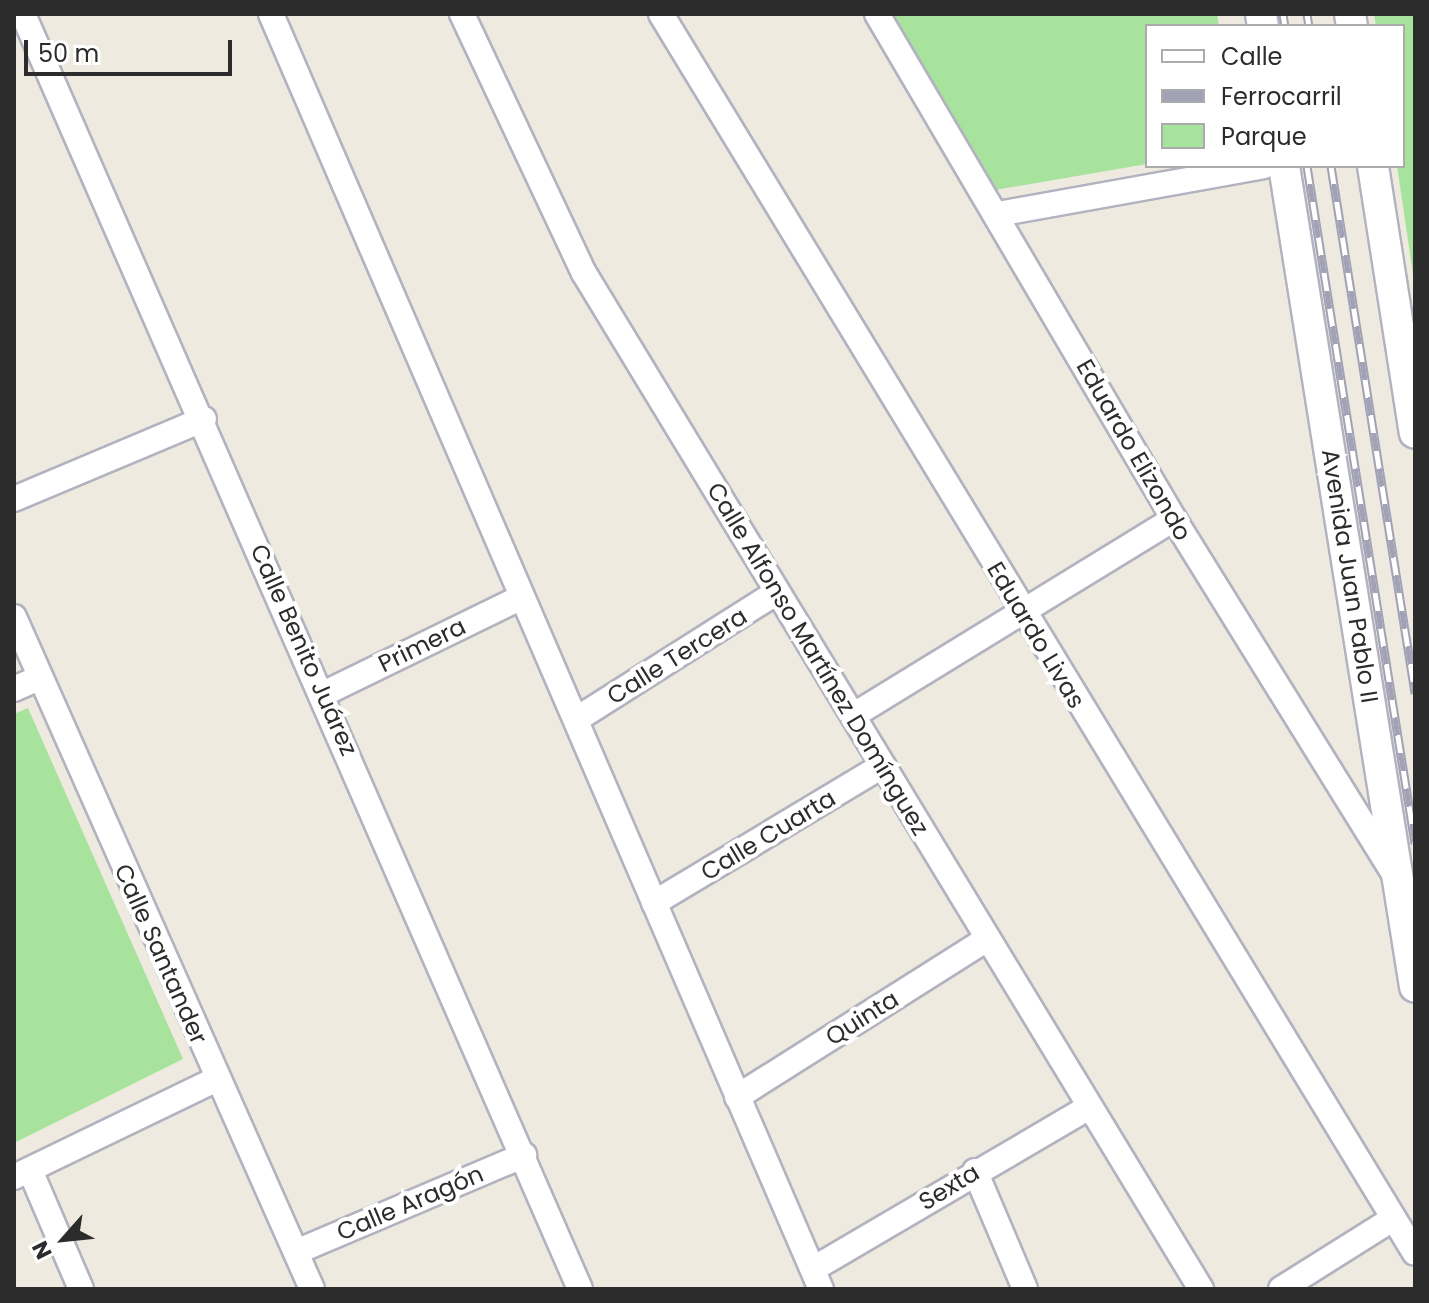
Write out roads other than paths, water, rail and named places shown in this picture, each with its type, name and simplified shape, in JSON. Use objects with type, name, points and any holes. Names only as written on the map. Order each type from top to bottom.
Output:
[{"type":"street","name":"Calle Benito Juárez","points":[[23,14],[204,419],[580,1289]]},
{"type":"street","points":[[271,14],[817,1279]]},
{"type":"street","name":"Calle Alfonso Martínez Domínguez","points":[[462,14],[584,273],[854,715],[1087,1108],[1201,1289]]},
{"type":"street","name":"Eduardo Livas","points":[[661,14],[1391,1220],[1415,1253]]},
{"type":"street","name":"Eduardo Elizondo","points":[[877,14],[998,214],[1174,519],[1399,881]]},
{"type":"street","points":[[998,214],[1253,168]]},
{"type":"street","name":"Avenida Juan Pablo II","points":[[1284,168],[1415,987]]},
{"type":"street","points":[[1373,168],[1415,433]]},
{"type":"street","points":[[14,499],[204,419]]},
{"type":"street","points":[[854,715],[1174,519]]},
{"type":"street","name":"Calle Tercera","points":[[577,719],[777,592]]},
{"type":"street","name":"Primera","points":[[323,694],[522,597]]},
{"type":"street","name":"Calle Santander","points":[[14,617],[312,1289]]},
{"type":"street","points":[[14,689],[39,678]]},
{"type":"street","name":"Calle Cuarta","points":[[654,903],[882,766]]},
{"type":"street","name":"Quinta","points":[[737,1097],[987,939]]},
{"type":"street","points":[[81,1289],[22,1173],[217,1079]]},
{"type":"street","name":"Sexta","points":[[817,1279],[975,1171],[1087,1108]]},
{"type":"street","name":"Calle Aragón","points":[[296,1252],[524,1155]]},
{"type":"street","points":[[975,1171],[1025,1289]]},
{"type":"street","points":[[1281,1289],[1391,1220]]},
{"type":"railway","points":[[1283,14],[1285,24]]},
{"type":"railway","points":[[1307,14],[1309,24]]},
{"type":"railway","points":[[1307,168],[1415,843]]},
{"type":"railway","points":[[1331,168],[1415,693]]}]
